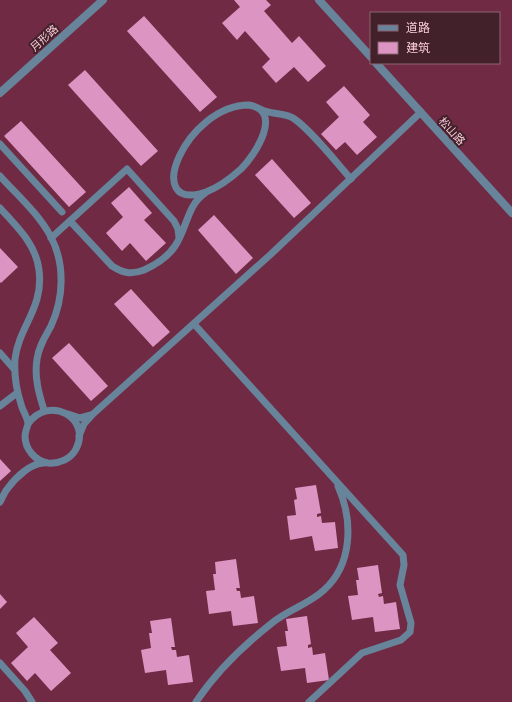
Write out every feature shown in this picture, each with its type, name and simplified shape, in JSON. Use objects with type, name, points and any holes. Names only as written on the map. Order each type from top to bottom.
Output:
[{"type":"street","name":"月形路","points":[[0,93],[103,0]]},
{"type":"street","points":[[319,0],[370,56]]},
{"type":"street","name":"松山路","points":[[377,64],[512,213]]},
{"type":"lane","points":[[191,210],[189,201],[178,189],[173,177],[175,165],[182,148],[196,131],[212,117],[230,108],[249,104],[264,112],[292,117],[299,122],[351,179]]},
{"type":"lane","points":[[258,108],[264,116],[265,127]]},
{"type":"lane","points":[[0,502],[7,488],[30,467],[37,463],[60,462],[66,459],[76,449],[84,424],[93,414],[270,255],[421,112]]},
{"type":"lane","points":[[70,221],[105,260],[118,270],[125,273],[140,271],[158,262],[171,251],[179,239],[195,201],[208,191],[226,182],[245,164],[258,147],[269,118],[277,114]]},
{"type":"lane","points":[[0,144],[62,212]]},
{"type":"lane","points":[[51,238],[127,169],[174,221],[178,229],[179,239]]},
{"type":"lane","points":[[0,176],[43,224],[57,252],[61,282],[56,312],[41,344],[36,361],[36,378],[44,410]]},
{"type":"lane","points":[[178,189],[192,194],[208,191]]},
{"type":"lane","points":[[0,208],[26,237],[36,258],[39,270],[40,288],[36,305],[21,336],[14,369],[17,393],[28,424]]},
{"type":"lane","points":[[174,221],[181,224],[187,220]]},
{"type":"lane","points":[[194,324],[403,555],[404,565],[400,578],[401,592],[409,616],[411,629],[401,640],[362,653],[309,702]]},
{"type":"lane","points":[[0,353],[14,369]]},
{"type":"lane","points":[[0,406],[17,393]]},
{"type":"lane","points":[[30,467],[32,457],[25,437],[28,424],[32,418],[44,410],[52,409],[80,418],[93,414]]},
{"type":"lane","points":[[66,413],[75,423],[79,436]]},
{"type":"lane","points":[[29,451],[39,460],[46,463]]},
{"type":"lane","points":[[196,702],[227,663],[262,631],[286,612],[313,599],[334,580],[347,549],[348,530],[342,496],[335,480]]},
{"type":"lane","points":[[0,663],[25,691],[32,702]]},
{"type":"building","points":[[234,0],[266,0],[271,5],[264,11],[292,43],[299,36],[326,66],[308,82],[294,67],[276,83],[262,67],[270,59],[245,31],[237,40],[222,23],[240,7]]},
{"type":"building","points":[[144,16],[217,97],[200,112],[127,31]]},
{"type":"building","points":[[85,70],[158,151],[141,166],[68,85]]},
{"type":"building","points":[[344,86],[370,115],[363,122],[377,137],[357,155],[345,142],[336,150],[321,134],[339,117],[326,102]]},
{"type":"building","points":[[21,121],[86,192],[69,207],[4,136]]},
{"type":"building","points":[[272,159],[311,203],[294,218],[255,175]]},
{"type":"building","points":[[129,187],[152,213],[144,220],[166,243],[146,261],[130,243],[122,251],[106,233],[123,217],[111,203]]},
{"type":"building","points":[[214,215],[253,258],[236,274],[198,230]]},
{"type":"building","points":[[0,248],[18,267],[1,283],[0,282]]},
{"type":"building","points":[[131,289],[170,332],[153,347],[114,304]]},
{"type":"building","points":[[69,343],[108,386],[91,401],[52,358]]},
{"type":"building","points":[[0,459],[11,471],[0,481]]},
{"type":"building","points":[[316,485],[321,513],[317,514],[317,517],[321,516],[322,523],[335,522],[338,548],[315,551],[312,536],[290,540],[287,516],[296,515],[294,500],[297,499],[295,488]]},
{"type":"building","points":[[236,559],[240,588],[236,588],[237,591],[240,591],[241,598],[254,596],[258,623],[233,626],[231,611],[209,614],[206,591],[215,590],[213,574],[216,574],[215,562]]},
{"type":"building","points":[[378,565],[382,593],[378,594],[379,597],[383,596],[384,604],[396,602],[400,629],[375,632],[373,617],[352,620],[348,596],[358,595],[356,580],[359,580],[357,568]]},
{"type":"building","points":[[0,594],[7,602],[0,609]]},
{"type":"building","points":[[307,616],[311,644],[308,645],[308,648],[312,647],[313,655],[325,653],[329,680],[307,683],[305,668],[281,671],[277,647],[287,646],[285,631],[288,631],[286,619]]},
{"type":"building","points":[[34,617],[58,643],[50,650],[71,673],[51,691],[35,673],[27,681],[11,663],[28,647],[16,633]]},
{"type":"building","points":[[171,618],[175,647],[171,647],[172,650],[176,650],[177,657],[189,655],[193,682],[168,685],[166,670],[145,673],[141,650],[151,648],[149,633],[152,633],[150,621]]}]
